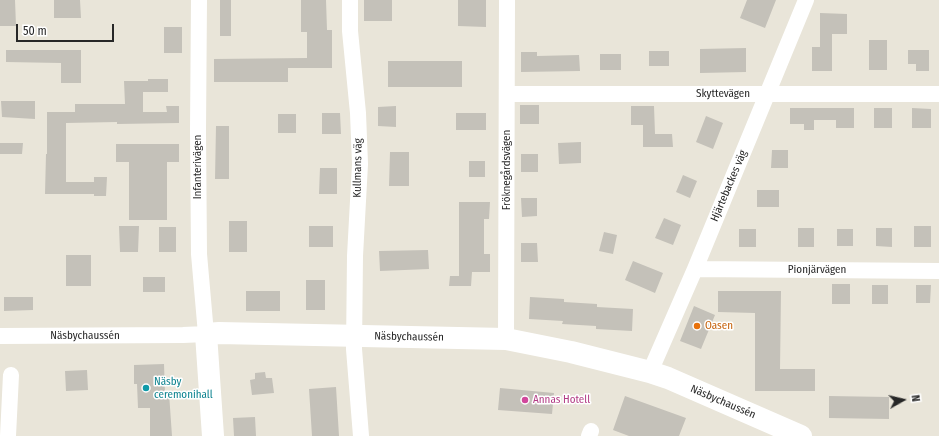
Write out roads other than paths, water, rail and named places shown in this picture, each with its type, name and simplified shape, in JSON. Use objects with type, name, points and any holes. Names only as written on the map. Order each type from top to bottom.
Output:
[{"type":"street","name":"Infanterivägen","points":[[199,0],[199,254],[206,334]]},
{"type":"street","name":"Kullmans väg","points":[[350,0],[350,31],[358,113],[360,164],[355,256],[354,336],[361,436]]},
{"type":"street","name":"Fröknegårdsvägen","points":[[506,339],[507,0]]},
{"type":"street","name":"Hjärtebackes väg","points":[[650,372],[695,269],[806,0]]},
{"type":"street","name":"Skyttevägen","points":[[507,94],[939,94]]},
{"type":"street","name":"Pionjärvägen","points":[[695,269],[939,271]]},
{"type":"street","name":"Näsbychaussén","points":[[0,336],[183,335],[219,333],[506,339],[572,352],[650,372],[668,378],[801,436]]},
{"type":"street","points":[[206,334],[213,436]]},
{"type":"street","points":[[8,436],[11,375]]},
{"type":"place","name":"Oasen","points":[[697,326]]},
{"type":"place","name":"Näsby ceremonihall","points":[[146,388]]},
{"type":"place","name":"Annas Hotell","points":[[525,400]]}]
